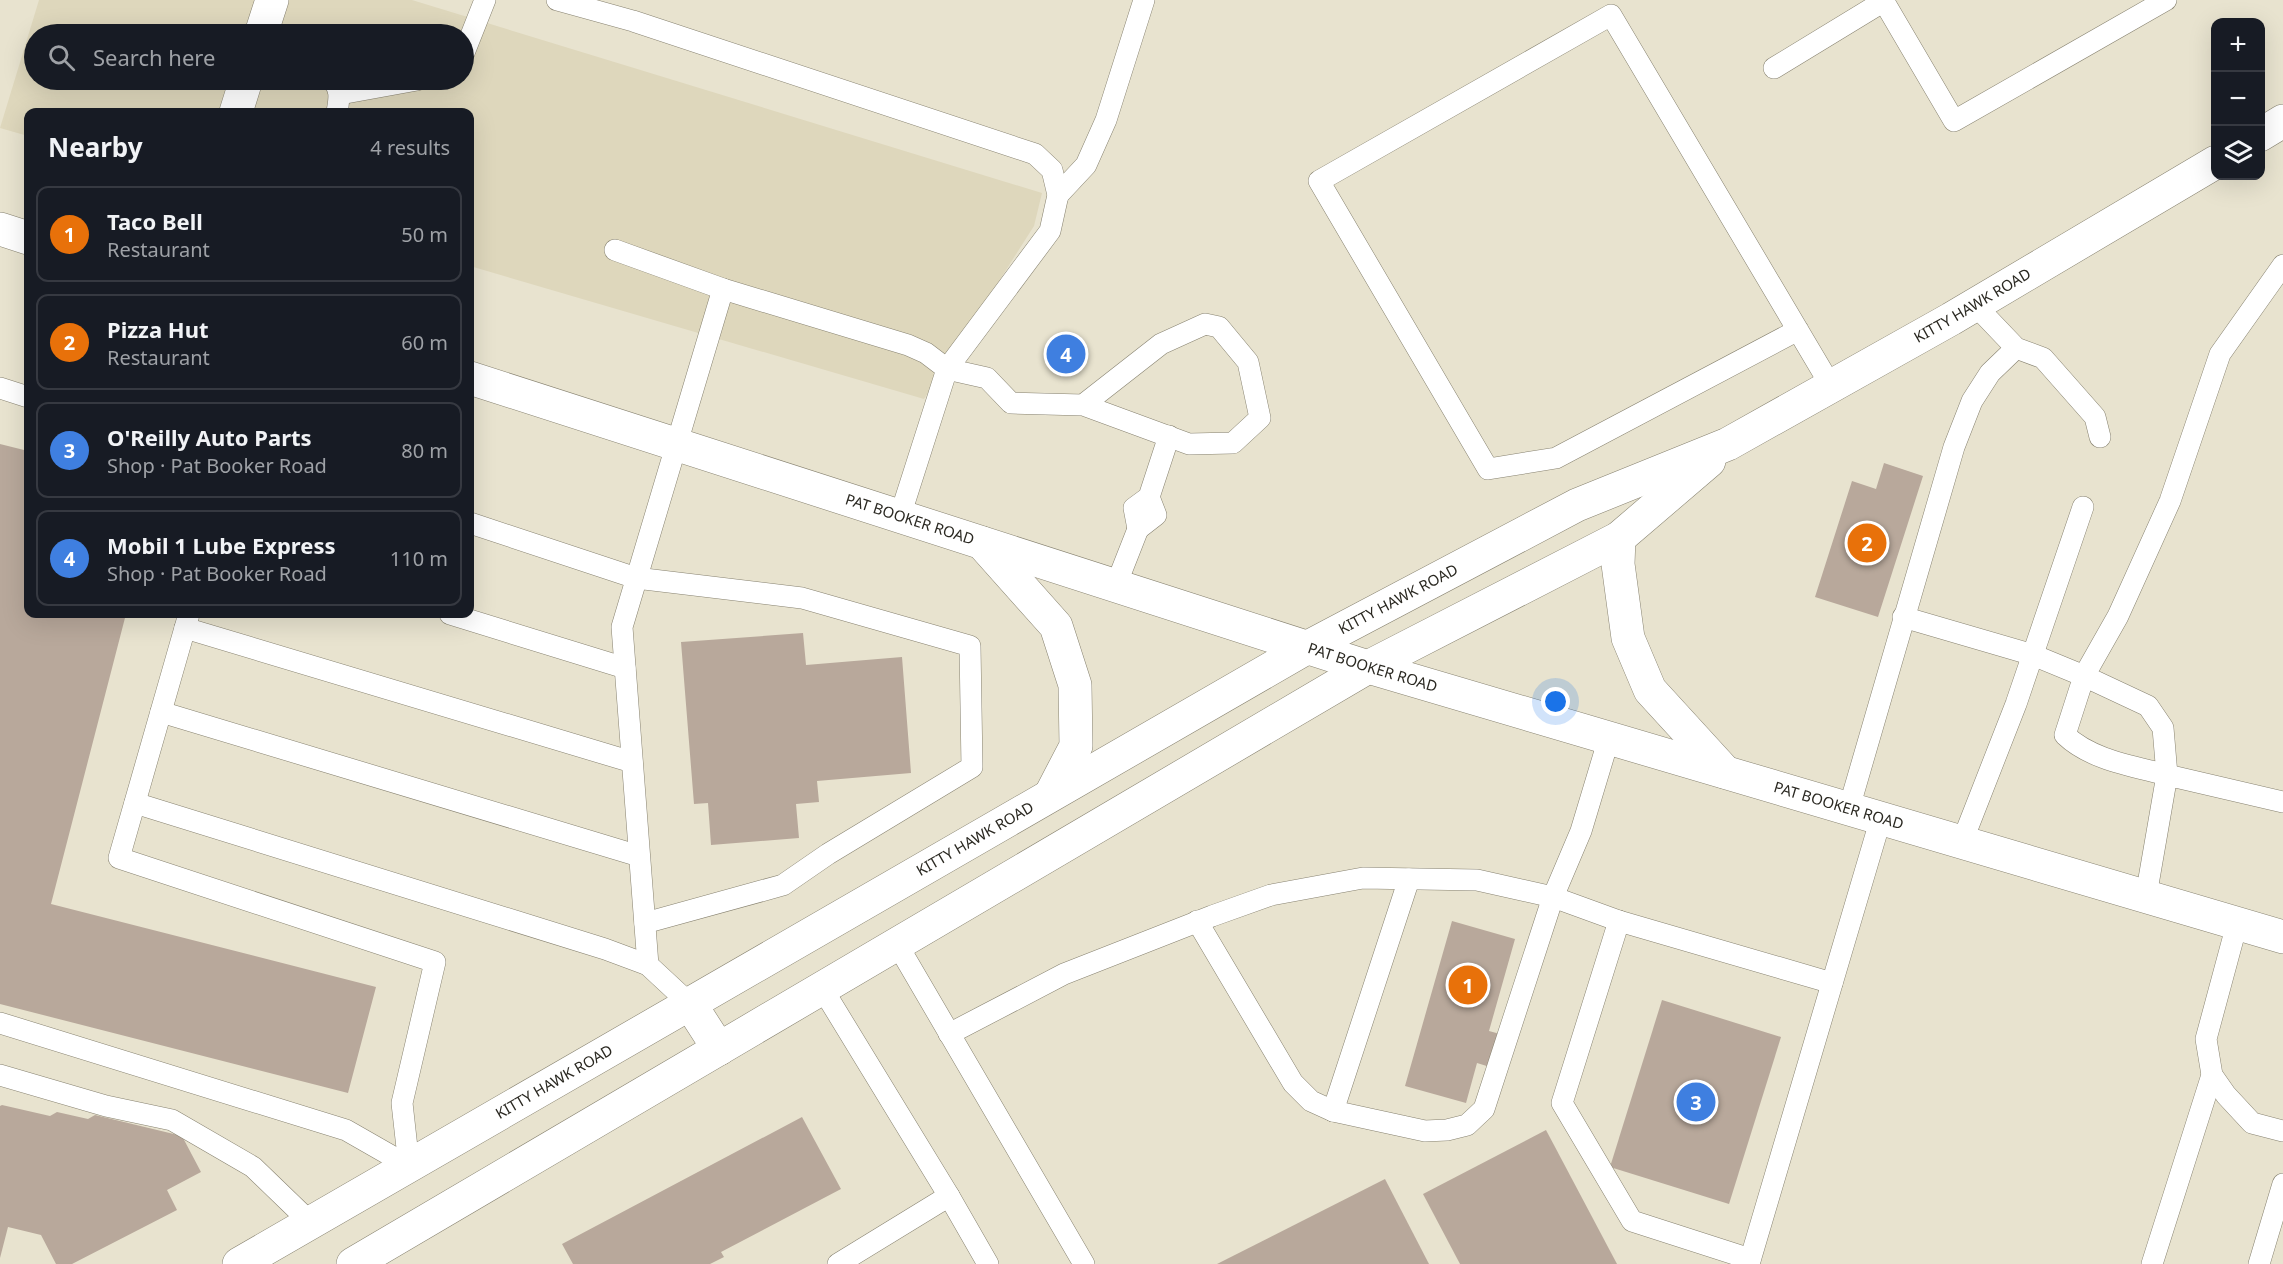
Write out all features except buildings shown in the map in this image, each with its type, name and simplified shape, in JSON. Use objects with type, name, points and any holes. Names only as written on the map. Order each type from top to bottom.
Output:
[{"type":"main road","points":[[264,24],[272,0]]},
{"type":"main road","points":[[237,108],[243,90]]},
{"type":"main road","points":[[2265,132],[2283,122]]},
{"type":"main road","name":"KITTY HAWK ROAD","points":[[239,1264],[1308,647],[1577,505],[1728,444],[1975,305],[2211,165]]},
{"type":"main road","points":[[0,229],[24,237]]},
{"type":"main road","name":"PAT BOOKER ROAD","points":[[474,379],[1368,667],[2283,937]]},
{"type":"main road","name":"KITTY HAWK ROAD","points":[[353,1264],[1368,667],[1619,538],[1728,444]]},
{"type":"main road","points":[[1619,538],[1618,564],[1628,638],[1650,690],[1725,772]]},
{"type":"main road","points":[[981,542],[1056,626],[1075,685],[1076,746],[1051,794]]},
{"type":"main road","points":[[690,1004],[719,1049]]},
{"type":"lane","points":[[474,28],[485,0]]},
{"type":"lane","points":[[557,0],[633,21],[1035,154],[1052,170],[1058,195],[1050,231],[946,369],[900,516]]},
{"type":"lane","points":[[1058,195],[1086,165],[1106,120],[1144,0]]},
{"type":"lane","points":[[1774,68],[1884,1],[1953,121],[2166,0]]},
{"type":"lane","points":[[1797,330],[1556,458],[1488,469],[1319,181],[1611,15],[1831,386]]},
{"type":"lane","points":[[336,95],[363,90]]},
{"type":"lane","points":[[615,250],[723,289],[908,345],[926,353],[946,369],[987,378],[1011,403],[1083,405],[1189,444],[1233,443],[1260,418],[1248,362],[1219,327],[1205,324],[1161,344],[1083,405]]},
{"type":"lane","points":[[2283,265],[2220,354],[2170,501],[2118,616],[2084,676],[2065,735],[2074,744],[2096,755],[2167,775],[2283,802]]},
{"type":"lane","points":[[648,965],[622,627],[723,289]]},
{"type":"lane","points":[[1975,305],[2016,348],[2043,358],[2095,417],[2100,438]]},
{"type":"lane","points":[[1849,808],[1953,447],[1972,400],[1990,373],[2016,348]]},
{"type":"lane","points":[[0,388],[24,396]]},
{"type":"lane","points":[[1116,585],[1138,529],[1134,508],[1149,496],[1169,436]]},
{"type":"lane","points":[[1962,842],[2033,655],[2083,507]]},
{"type":"lane","points":[[474,524],[636,578],[802,598],[970,646],[972,767],[828,854],[783,885],[645,923]]},
{"type":"lane","points":[[1903,617],[2033,655],[2148,706],[2163,729],[2167,775],[2146,896]]},
{"type":"lane","points":[[463,618],[625,668]]},
{"type":"lane","points":[[409,1166],[402,1102],[435,962],[119,858],[187,621],[632,762]]},
{"type":"lane","points":[[161,712],[639,856]]},
{"type":"lane","points":[[1197,921],[1293,1083],[1311,1101],[1333,1111],[1425,1131],[1447,1130],[1467,1125],[1484,1109],[1553,897],[1581,831],[1609,738]]},
{"type":"lane","points":[[135,803],[605,949],[648,965],[690,1004]]},
{"type":"lane","points":[[1619,921],[1562,1103],[1632,1221],[1750,1262],[1881,818]]},
{"type":"lane","points":[[949,1034],[1064,974],[1197,921],[1271,895],[1363,878],[1478,880],[1553,897],[1619,921],[1832,983]]},
{"type":"lane","points":[[1333,1111],[1409,879]]},
{"type":"lane","points":[[2237,924],[2206,1039],[2212,1075],[2226,1095],[2252,1123],[2283,1131]]},
{"type":"lane","points":[[897,944],[1084,1264]]},
{"type":"lane","points":[[822,988],[988,1264]]},
{"type":"lane","points":[[0,1023],[346,1130],[409,1166]]},
{"type":"lane","points":[[0,1075],[106,1106],[172,1120],[253,1167],[311,1222]]},
{"type":"lane","points":[[2152,1264],[2212,1075]]},
{"type":"lane","points":[[2259,1264],[2283,1184]]},
{"type":"lane","points":[[838,1264],[949,1196]]},
{"type":"shaded area","points":[[39,0],[412,0],[1042,193],[1034,226],[924,399],[474,267],[474,108],[24,108],[24,135],[0,128],[24,49],[24,90],[474,90],[474,24],[32,24]]},
{"type":"place","name":"Mobil 1 Lube Express","points":[[1066,354]]},
{"type":"place","name":"Pizza Hut","points":[[1867,543]]},
{"type":"place","name":"Taco Bell","points":[[1468,985]]},
{"type":"place","name":"O'Reilly Auto Parts","points":[[1696,1102]]}]
